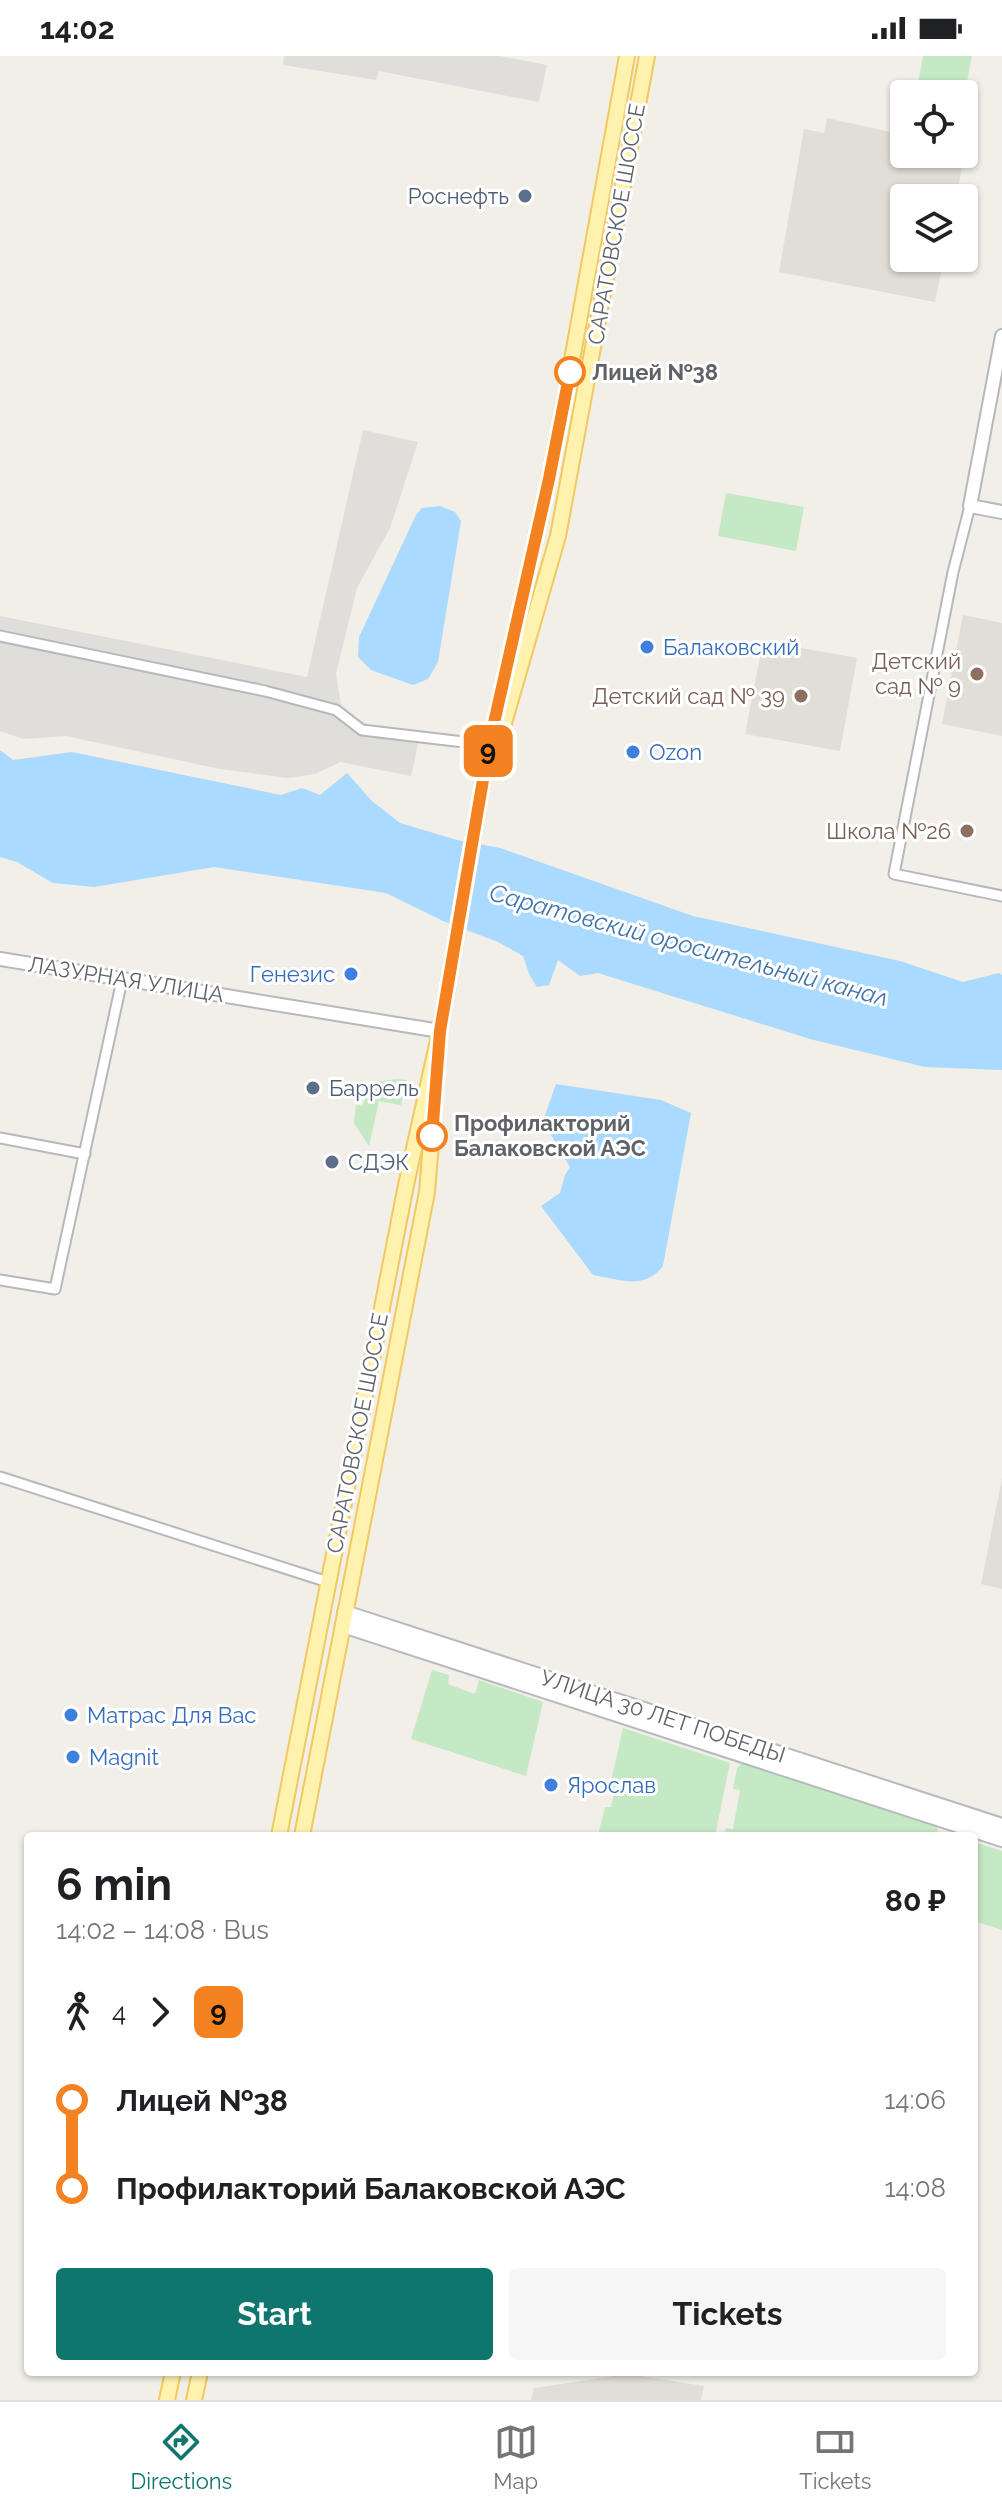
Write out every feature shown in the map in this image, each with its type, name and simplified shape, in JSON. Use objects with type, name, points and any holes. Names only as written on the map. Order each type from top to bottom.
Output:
[{"type":"main road","name":"САРАТОВСКОЕ ШОССЕ","points":[[280,1832],[328,1582],[428,1112],[489,745],[570,371],[627,56]]},
{"type":"main road","name":"САРАТОВСКОЕ ШОССЕ","points":[[479,810],[558,536],[647,56]]},
{"type":"main road","points":[[523,590],[526,604],[534,606],[540,603]]},
{"type":"main road","name":"САРАТОВСКОЕ ШОССЕ","points":[[303,1832],[427,1192],[428,1112]]},
{"type":"main road","points":[[323,1613],[1002,1839]]},
{"type":"main road","name":"УЛИЦА 30 ЛЕТ ПОБЕДЫ","points":[[344,1619],[1002,1826]]},
{"type":"main road","points":[[167,2400],[172,2376]]},
{"type":"main road","points":[[194,2400],[199,2376]]},
{"type":"street","points":[[1002,336],[997,385],[953,572],[894,874],[1002,896]]},
{"type":"street","points":[[970,506],[1002,512]]},
{"type":"street","points":[[0,636],[265,691],[336,710],[362,730],[489,745]]},
{"type":"street","name":"ЛАЗУРНАЯ УЛИЦА","points":[[0,959],[440,1031]]},
{"type":"street","points":[[0,1280],[55,1289],[122,980]]},
{"type":"street","points":[[0,1138],[85,1154]]},
{"type":"street","points":[[0,1477],[328,1582]]},
{"type":"shaded area","points":[[284,56],[500,56],[547,65],[539,102],[379,71],[376,80],[283,65]]},
{"type":"shaded area","points":[[827,118],[890,132],[890,168],[962,168],[959,184],[890,184],[890,272],[941,272],[935,302],[779,272],[804,129],[824,133]]},
{"type":"shaded area","points":[[363,430],[418,442],[390,528],[357,588],[336,674],[342,711],[370,726],[420,735],[411,776],[340,762],[315,774],[288,778],[220,769],[66,736],[24,739],[0,731],[0,616],[307,677]]},
{"type":"shaded area","name":"Детский сад № 9","points":[[963,615],[1002,623],[1002,736],[942,724]]},
{"type":"shaded area","name":"Детский сад № 39","points":[[763,641],[857,658],[840,751],[745,734]]},
{"type":"shaded area","points":[[1002,1478],[1002,1589],[981,1584]]},
{"type":"shaded area","points":[[615,2376],[641,2376],[704,2386],[701,2400],[531,2400],[534,2388]]},
{"type":"green space","points":[[923,56],[972,56],[967,80],[919,80]]},
{"type":"green space","points":[[726,493],[804,507],[796,551],[718,536]]},
{"type":"green space","points":[[407,1080],[401,1105],[379,1101],[369,1146],[354,1123],[356,1105],[362,1106],[365,1099],[359,1097],[370,1085]]},
{"type":"green space","points":[[432,1670],[449,1675],[448,1684],[475,1694],[479,1680],[543,1702],[526,1776],[411,1739]]},
{"type":"green space","points":[[623,1728],[730,1763],[716,1832],[599,1832],[605,1807],[611,1807],[615,1788],[610,1786]]},
{"type":"green space","points":[[744,1761],[936,1823],[938,1832],[725,1832],[726,1828],[733,1829],[740,1790],[733,1789],[737,1768]]},
{"type":"green space","points":[[978,1843],[1002,1851],[1002,1930],[978,1922]]},
{"type":"water","points":[[440,506],[455,512],[461,521],[438,662],[428,679],[413,685],[371,670],[358,657],[359,637],[416,515],[422,508]]},
{"type":"water","name":"Саратовский оросительный канал","points":[[0,750],[13,760],[72,752],[281,795],[302,788],[320,795],[347,773],[372,801],[400,823],[457,840],[500,848],[693,916],[900,961],[963,982],[999,973],[1002,975],[1002,1070],[925,1067],[810,1039],[598,973],[580,976],[558,960],[549,985],[537,987],[523,956],[386,893],[214,867],[94,887],[53,883],[17,862],[0,857]]},
{"type":"water","points":[[556,1084],[661,1100],[691,1113],[663,1266],[647,1279],[622,1281],[593,1275],[541,1206],[560,1193],[570,1167],[543,1121]]},
{"type":"bus line","name":"9","points":[[432,1136],[440,1031],[489,745],[570,372]]},
{"type":"place","name":"Роснефть","points":[[525,196]]},
{"type":"place","name":"Лицей №38","points":[[570,372]]},
{"type":"place","name":"Балаковский","points":[[647,647]]},
{"type":"place","name":"Детский сад № 9","points":[[977,674]]},
{"type":"place","name":"Детский сад № 39","points":[[801,696]]},
{"type":"place","name":"Ozon","points":[[633,752]]},
{"type":"place","name":"Школа №26","points":[[967,831]]},
{"type":"place","name":"Генезис","points":[[351,974]]},
{"type":"place","name":"Баррель","points":[[313,1088]]},
{"type":"place","name":"Профилакторий Балаковской АЭС","points":[[432,1136]]},
{"type":"place","name":"СДЭК","points":[[332,1162]]},
{"type":"place","name":"Матрас Для Вас","points":[[71,1715]]},
{"type":"place","name":"Magnit","points":[[73,1757]]},
{"type":"place","name":"Ярослав","points":[[551,1785]]}]
